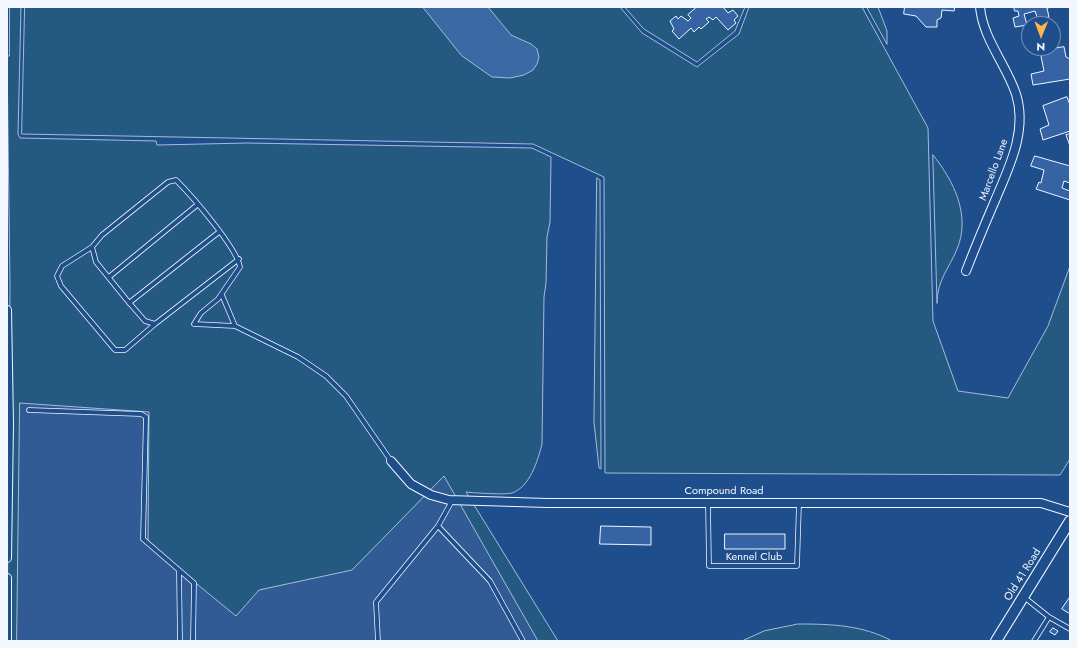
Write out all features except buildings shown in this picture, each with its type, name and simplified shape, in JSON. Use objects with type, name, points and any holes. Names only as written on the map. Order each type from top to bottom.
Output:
[{"type":"street","name":"Marcello Lane","points":[[966,271],[1015,150],[1019,124],[1017,97],[992,45],[980,7]]},
{"type":"street","points":[[7,310],[7,558]]},
{"type":"street","name":"Compound Road","points":[[391,462],[411,484],[431,495],[453,500],[547,503],[1041,503],[1070,512]]},
{"type":"street","name":"Old 41 Road","points":[[996,641],[1070,521]]},
{"type":"street","points":[[7,578],[8,641]]},
{"type":"lane","points":[[239,259],[155,324],[125,350],[115,350],[61,286],[57,276],[62,266],[92,248],[102,235],[168,182],[176,180],[239,259],[240,267],[222,295],[201,313],[194,324],[236,326],[298,357],[326,376],[346,396],[391,462]]},
{"type":"lane","points":[[110,277],[197,205]]},
{"type":"lane","points":[[129,303],[219,232]]},
{"type":"lane","points":[[92,248],[96,262],[110,277],[129,303],[145,321],[155,324]]},
{"type":"lane","points":[[222,295],[236,326]]},
{"type":"lane","points":[[28,410],[141,414],[146,417],[143,539],[194,583],[193,641]]},
{"type":"lane","points":[[378,641],[376,602],[438,526],[453,500]]},
{"type":"lane","name":"Kennel Club","points":[[708,503],[709,566],[797,566],[799,503]]},
{"type":"lane","points":[[438,526],[490,581],[523,641]]},
{"type":"lane","points":[[179,571],[180,641]]},
{"type":"lane","points":[[1023,596],[1049,617],[1070,629]]},
{"type":"lane","points":[[1034,641],[1049,617]]},
{"type":"shaded area","points":[[10,7],[21,7],[18,134],[20,138],[156,141],[157,145],[247,143],[532,148],[551,157],[550,222],[547,237],[546,283],[544,297],[542,444],[532,472],[524,485],[518,490],[512,493],[503,494],[466,492],[558,641],[7,641],[10,286],[7,56],[9,56]]},
{"type":"shaded area","points":[[25,7],[620,7],[642,33],[697,67],[739,34],[749,7],[862,7],[928,128],[933,321],[958,391],[1008,398],[1048,326],[1070,266],[1070,459],[1060,475],[605,473],[604,177],[533,144],[22,134]]},
{"type":"shaded area","points":[[423,7],[488,7],[511,35],[531,44],[537,49],[539,57],[537,64],[533,70],[524,75],[510,78],[492,77],[462,56]]},
{"type":"shaded area","points":[[625,7],[745,7],[735,31],[697,62],[644,29]]},
{"type":"shaded area","points":[[867,7],[878,7],[887,31],[887,44]]},
{"type":"shaded area","points":[[933,155],[941,165],[954,187],[961,212],[962,224],[961,237],[954,256],[941,281],[937,303]]},
{"type":"shaded area","points":[[597,178],[600,180],[601,469],[599,468],[594,422]]},
{"type":"shaded area","points":[[20,403],[149,412],[148,544],[236,616],[259,590],[352,570],[444,476],[538,641],[17,641]]},
{"type":"shaded area","points":[[798,624],[846,626],[870,632],[892,641],[742,641],[764,631]]}]
